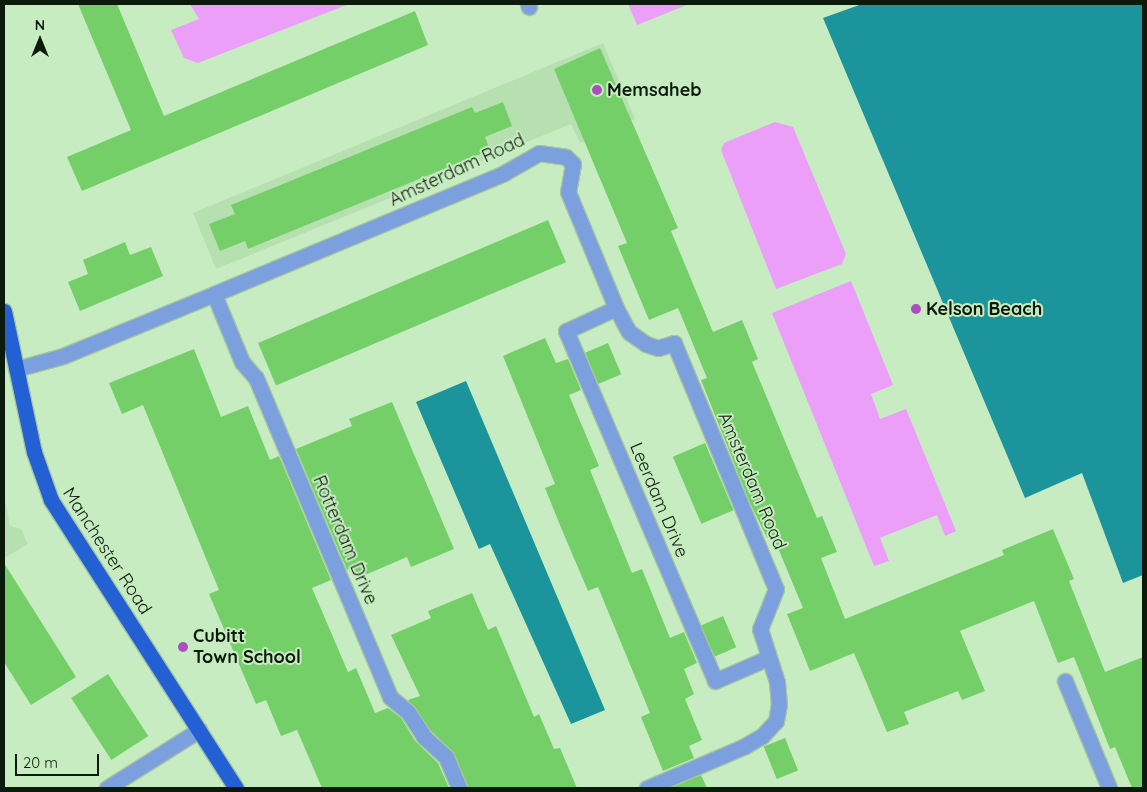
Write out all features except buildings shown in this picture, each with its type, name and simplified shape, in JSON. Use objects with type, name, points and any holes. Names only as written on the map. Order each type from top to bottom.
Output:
[{"type":"main road","name":"Manchester Road","points":[[4,310],[34,452],[51,500],[236,788]]},
{"type":"street","name":"Amsterdam Road","points":[[16,370],[63,356],[214,294],[504,173],[539,153],[554,152],[566,156],[573,164],[568,192],[616,308],[629,332],[646,344],[658,348],[674,343],[776,589],[760,629],[777,682],[779,704],[776,721],[762,736],[648,788]]},
{"type":"street","name":"Rotterdam Drive","points":[[214,294],[242,362],[256,378],[390,697],[408,712],[424,737],[446,757],[459,788]]},
{"type":"street","name":"Leerdam Drive","points":[[616,308],[566,332],[715,680],[768,658]]},
{"type":"street","points":[[1065,681],[1110,788]]},
{"type":"street","points":[[107,788],[199,730]]},
{"type":"shaded area","points":[[190,4],[349,4],[198,63],[184,58],[171,30],[199,19]]},
{"type":"shaded area","points":[[628,4],[689,4],[637,25]]},
{"type":"shaded area","points":[[603,43],[635,119],[580,143],[571,124],[216,269],[193,213]]},
{"type":"shaded area","points":[[775,122],[793,127],[846,254],[842,264],[776,289],[721,150],[724,143]]},
{"type":"shaded area","points":[[851,281],[893,385],[871,394],[880,419],[906,409],[956,531],[945,536],[937,515],[880,538],[889,561],[874,566],[772,313]]},
{"type":"shaded area","points":[[4,495],[10,526],[21,529],[28,544],[4,558]]},
{"type":"water","points":[[862,4],[1143,4],[1143,575],[1123,583],[1082,473],[1025,498],[823,18]]},
{"type":"water","points":[[466,381],[605,710],[571,724],[490,544],[479,549],[416,402]]},
{"type":"place","name":"Memsaheb","points":[[597,90]]},
{"type":"place","name":"Kelson Beach","points":[[916,309]]},
{"type":"place","name":"Cubitt Town School","points":[[183,647]]}]
